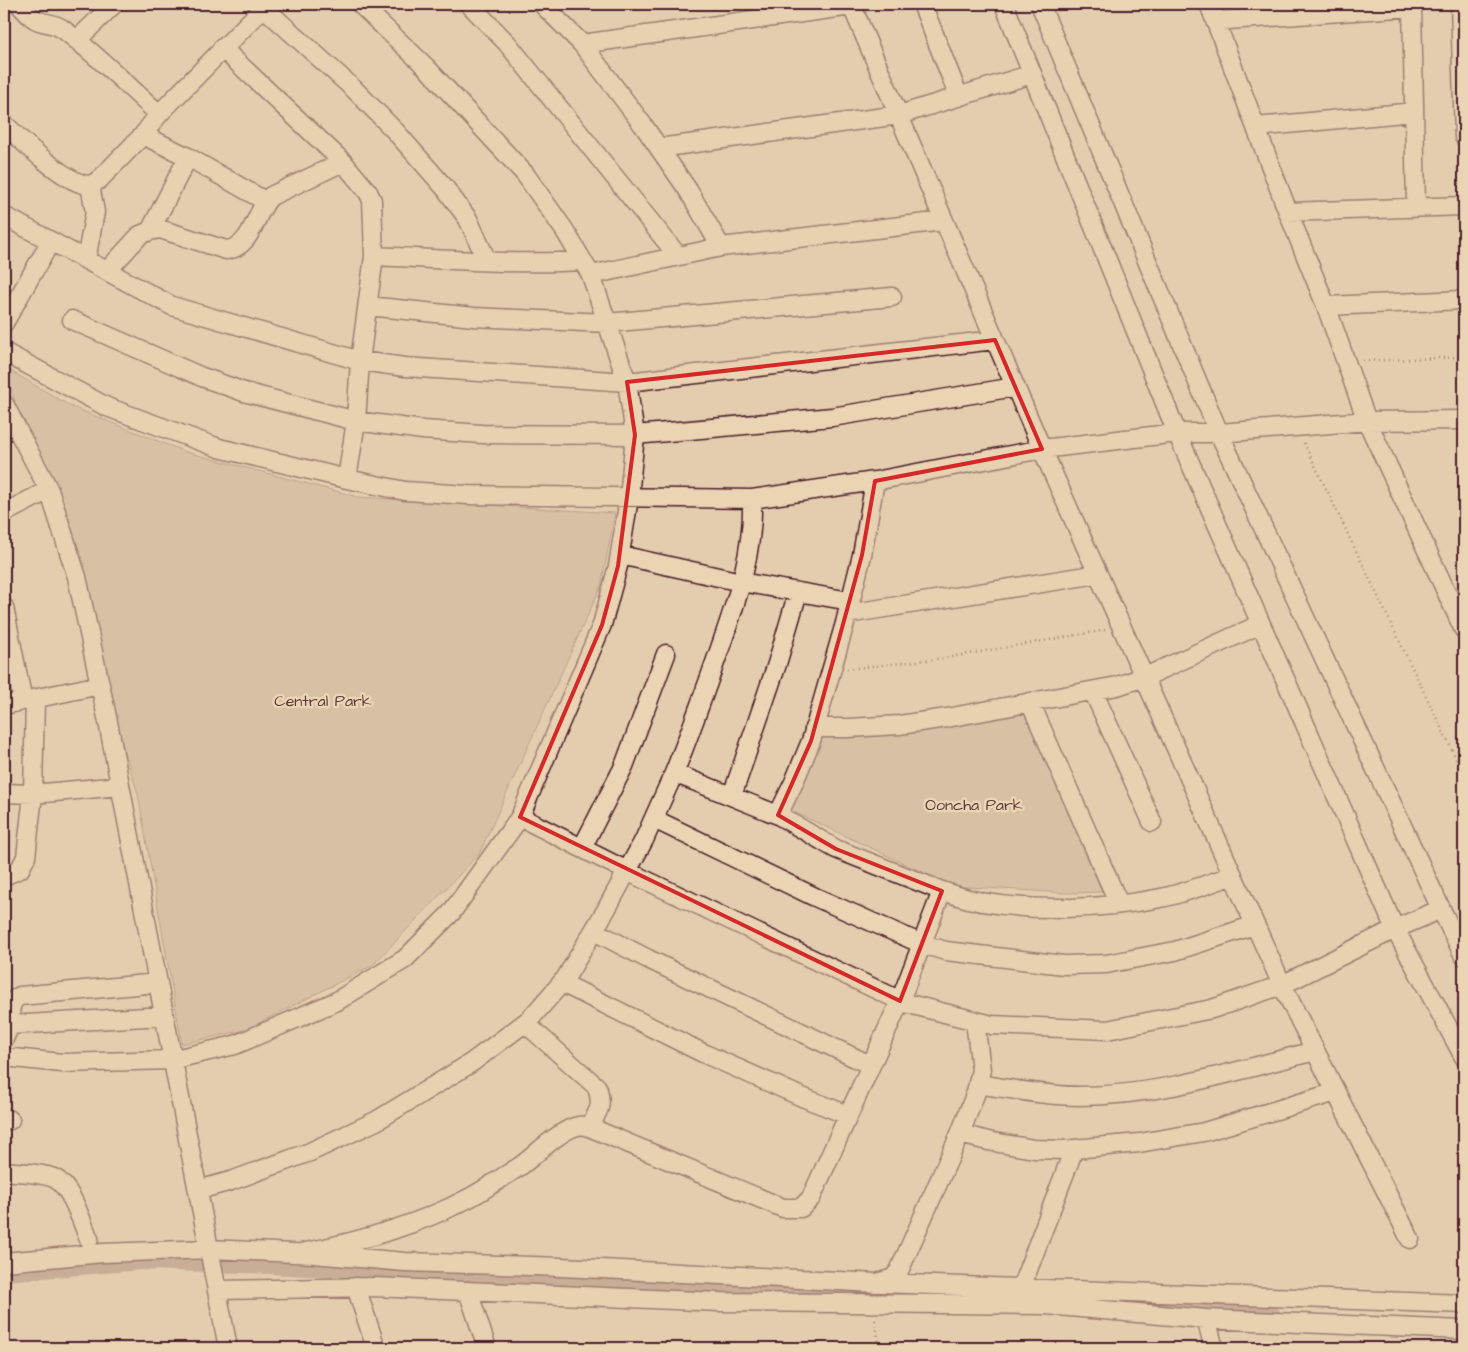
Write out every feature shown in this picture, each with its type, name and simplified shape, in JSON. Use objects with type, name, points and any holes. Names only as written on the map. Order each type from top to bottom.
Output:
[{"type":"street","points":[[19,4],[31,17],[40,22],[50,22],[57,25],[77,40],[159,114]]},
{"type":"street","points":[[77,40],[114,4]]},
{"type":"street","points":[[4,1057],[62,1063],[172,1060],[235,1045],[337,1001],[405,959],[450,913],[520,817],[602,626],[620,555],[629,498],[634,435],[627,382],[587,268],[525,174],[426,67],[360,4]]},
{"type":"street","points":[[469,4],[507,42],[678,256]]},
{"type":"street","points":[[542,4],[582,44],[660,148],[688,190],[721,247]]},
{"type":"street","points":[[922,4],[959,97]]},
{"type":"street","points":[[1004,4],[1177,433],[1395,930],[1464,1057]]},
{"type":"street","points":[[1040,4],[1218,433],[1464,956]]},
{"type":"street","points":[[1209,4],[1326,306],[1367,421],[1464,630]]},
{"type":"street","points":[[1460,4],[1464,138]]},
{"type":"street","points":[[582,44],[852,5],[1042,449],[1282,985],[1410,1239]]},
{"type":"street","points":[[1215,21],[1412,5],[1416,208]]},
{"type":"street","points":[[4,124],[40,157],[76,182],[90,185],[99,180],[143,135],[159,114],[265,6],[354,89],[396,132],[445,188],[468,219],[487,261]]},
{"type":"street","points":[[222,48],[343,162],[368,192],[372,200],[374,256],[360,361],[356,421],[347,480]]},
{"type":"street","points":[[660,148],[899,115],[1032,74]]},
{"type":"street","points":[[1256,127],[1414,112]]},
{"type":"street","points":[[143,135],[188,157],[265,201]]},
{"type":"street","points":[[150,231],[188,157]]},
{"type":"street","points":[[107,271],[140,235],[160,229],[226,250],[232,250],[244,243],[265,201],[271,196],[343,162]]},
{"type":"street","points":[[86,260],[94,212],[90,185]]},
{"type":"street","points":[[1288,212],[1464,206]]},
{"type":"street","points":[[4,216],[172,306],[360,361],[406,368],[627,382],[995,340]]},
{"type":"street","points":[[374,256],[552,263],[587,268],[678,256],[721,247],[944,221]]},
{"type":"street","points":[[4,323],[51,241]]},
{"type":"street","points":[[368,306],[474,317],[607,323],[892,297]]},
{"type":"street","points":[[1326,306],[1464,300]]},
{"type":"street","points":[[72,320],[202,377],[244,392],[356,421],[423,430],[482,434],[634,435],[832,417],[1015,387]]},
{"type":"street","points":[[4,352],[107,407],[219,448],[347,480],[406,491],[468,495],[752,499],[874,481],[1042,449],[1177,433],[1218,433],[1367,421],[1464,420]]},
{"type":"street","points":[[4,404],[49,490],[77,577],[120,786],[228,1348]]},
{"type":"street","points":[[778,815],[811,741],[862,555],[874,481]]},
{"type":"street","points":[[4,513],[49,490]]},
{"type":"street","points":[[198,1190],[231,1181],[310,1152],[376,1121],[471,1063],[525,1023],[562,983],[628,872],[654,819],[692,728],[747,562],[753,523],[752,499]]},
{"type":"street","points":[[620,555],[741,582],[798,592],[848,608],[1098,574]]},
{"type":"street","points":[[732,796],[777,664],[798,592]]},
{"type":"street","points":[[4,607],[29,700],[33,794],[26,857],[20,868],[4,876]]},
{"type":"street","points":[[814,728],[899,725],[1093,691],[1145,678],[1261,624]]},
{"type":"street","points":[[582,848],[624,766],[666,654]]},
{"type":"street","points":[[4,705],[100,686]]},
{"type":"street","points":[[1093,691],[1152,822]]},
{"type":"street","points":[[1030,702],[1119,904]]},
{"type":"street","points":[[674,773],[778,815],[836,848],[942,891],[982,902],[1064,908],[1119,904],[1161,898],[1233,876]]},
{"type":"street","points":[[4,793],[33,794],[120,786]]},
{"type":"street","points":[[520,817],[628,872],[900,1001],[992,1025],[1107,1030],[1212,1009],[1282,985],[1395,930],[1441,910]]},
{"type":"street","points":[[654,819],[815,898],[922,944],[946,951],[1064,965],[1106,964],[1175,951],[1255,925]]},
{"type":"street","points":[[302,1254],[337,1246],[415,1223],[468,1199],[522,1165],[556,1138],[573,1127],[580,1125],[589,1127],[782,1208],[801,1208],[811,1198],[900,1001],[942,891]]},
{"type":"street","points":[[594,931],[870,1065]]},
{"type":"street","points":[[157,983],[20,996],[14,998],[11,1003],[7,1032],[163,1016]]},
{"type":"street","points":[[562,983],[705,1054],[848,1115]]},
{"type":"street","points":[[877,1283],[893,1278],[899,1271],[960,1134],[978,1084],[981,1070],[975,1021]]},
{"type":"street","points":[[525,1023],[597,1088],[601,1101],[600,1110],[589,1127]]},
{"type":"street","points":[[978,1084],[1049,1094],[1081,1096],[1156,1090],[1315,1051]]},
{"type":"street","points":[[960,1134],[988,1142],[1034,1149],[1074,1149],[1139,1144],[1204,1132],[1336,1092]]},
{"type":"street","points":[[1021,1288],[1074,1149]]},
{"type":"street","points":[[4,1171],[40,1174],[55,1179],[65,1188],[72,1200],[89,1239]]},
{"type":"street","points":[[4,1262],[103,1253],[211,1252],[302,1254],[404,1262],[562,1267],[877,1283],[1464,1304]]},
{"type":"street","points":[[218,1290],[356,1287],[720,1302],[1046,1305],[1206,1319],[1464,1330]]},
{"type":"street","points":[[356,1287],[376,1348]]},
{"type":"street","points":[[468,1291],[487,1348]]},
{"type":"street","points":[[1206,1319],[1214,1348]]},
{"type":"path","points":[[1345,362],[1464,357]]},
{"type":"path","points":[[1296,426],[1464,774]]},
{"type":"path","points":[[830,671],[945,658],[1122,627]]},
{"type":"path","points":[[871,1304],[880,1348]]},
{"type":"highlighted area","points":[[995,340],[1042,449],[875,481],[862,555],[811,741],[778,815],[836,849],[942,891],[900,1001],[520,817],[602,625],[618,566],[635,435],[627,382]]},
{"type":"green space","name":"Central Park","points":[[4,367],[72,407],[186,452],[358,497],[615,513],[601,586],[479,854],[373,965],[245,1030],[182,1044],[138,794]]},
{"type":"green space","name":"Ooncha Park","points":[[1026,712],[1102,892],[1067,893],[952,886],[790,810],[822,738]]},
{"type":"waterway","points":[[4,1273],[142,1262],[271,1266],[476,1278],[943,1296]]},
{"type":"waterway","points":[[1157,1307],[1272,1313]]}]
